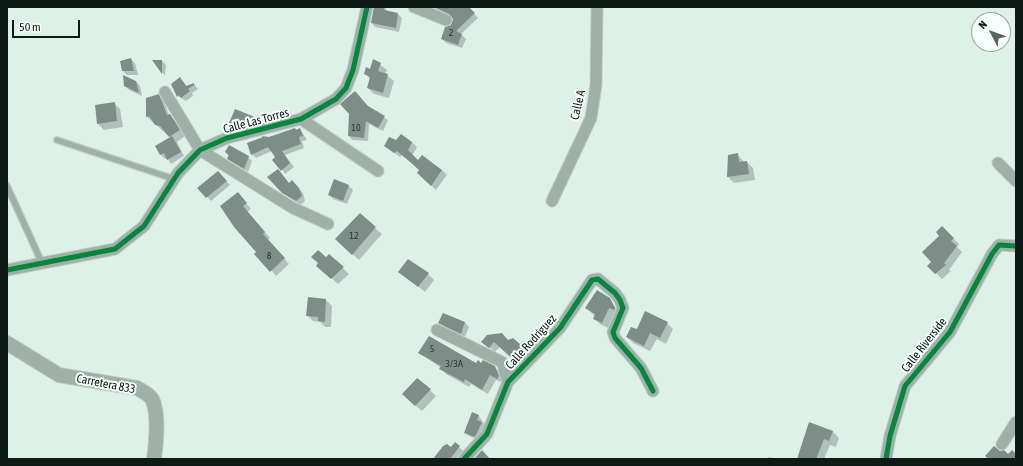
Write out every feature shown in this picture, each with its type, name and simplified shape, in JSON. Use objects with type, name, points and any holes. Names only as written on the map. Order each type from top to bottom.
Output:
[{"type":"street","name":"Calle Las Torres","points":[[7,270],[114,249],[144,226],[174,179],[200,150],[227,138],[301,119],[336,99],[346,88],[353,70],[367,7]]},
{"type":"street","points":[[414,7],[446,20]]},
{"type":"street","name":"Calle A","points":[[552,201],[591,118],[596,85],[597,7]]},
{"type":"street","points":[[165,92],[200,150],[293,208],[328,224]]},
{"type":"street","points":[[301,119],[378,171]]},
{"type":"street","points":[[998,163],[1016,181]]},
{"type":"street","name":"Calle Riverside","points":[[886,459],[890,436],[905,386],[950,332],[995,250],[999,245],[1016,246]]},
{"type":"street","name":"Calle Rodríguez","points":[[464,459],[487,434],[508,382],[560,328],[592,280],[598,279],[615,293],[620,300],[623,308],[613,332],[615,338],[641,368],[653,391]]},
{"type":"street","points":[[437,330],[502,362],[508,382]]},
{"type":"street","name":"Carretera 833","points":[[7,343],[60,376],[137,388],[146,393],[152,400],[157,433],[154,459]]},
{"type":"street","points":[[1002,444],[1016,422]]},
{"type":"lane","points":[[57,140],[174,179]]},
{"type":"lane","points":[[7,186],[42,264]]},
{"type":"building","points":[[374,7],[385,7],[384,10],[398,13],[396,28],[371,23]]},
{"type":"building","points":[[434,7],[469,7],[475,13],[456,31],[462,34],[458,45],[441,39],[445,27],[451,25],[453,19],[449,14]]},
{"type":"building","points":[[131,58],[134,71],[122,71],[120,61]]},
{"type":"building","points":[[373,59],[381,63],[378,71],[388,74],[383,93],[367,88],[370,77],[364,74],[366,67],[370,69]]},
{"type":"building","points":[[152,60],[162,60],[162,74]]},
{"type":"building","points":[[123,75],[136,81],[139,93],[124,86]]},
{"type":"building","points":[[180,77],[186,86],[194,83],[194,85],[188,89],[190,91],[181,98],[179,95],[177,97],[171,84]]},
{"type":"building","points":[[355,91],[368,106],[385,116],[378,128],[366,121],[364,138],[348,136],[349,114],[340,104]]},
{"type":"building","points":[[159,94],[167,115],[170,114],[180,130],[169,137],[160,126],[155,125],[149,116],[146,117],[146,98]]},
{"type":"building","points":[[115,102],[117,121],[97,124],[95,105]]},
{"type":"building","points":[[235,109],[260,118],[261,122],[239,128],[229,123]]},
{"type":"building","points":[[295,128],[296,130],[300,128],[303,136],[299,137],[301,144],[282,151],[290,163],[281,171],[272,160],[275,157],[268,147],[251,155],[247,143],[263,137],[261,136],[269,137]]},
{"type":"building","points":[[401,134],[412,142],[408,150],[418,160],[422,155],[442,170],[431,186],[417,173],[419,170],[409,161],[397,151],[394,153],[384,146],[389,137],[396,140]]},
{"type":"building","points":[[172,136],[181,152],[167,160],[164,153],[160,155],[155,146]]},
{"type":"building","points":[[229,145],[249,156],[244,169],[227,159],[229,155],[225,152]]},
{"type":"building","points":[[738,153],[739,162],[747,161],[749,174],[727,177],[728,155]]},
{"type":"building","points":[[278,169],[289,183],[292,180],[299,188],[302,196],[296,201],[282,193],[267,177]]},
{"type":"building","points":[[218,171],[227,181],[206,198],[197,188]]},
{"type":"building","points":[[334,179],[349,185],[343,201],[328,195]]},
{"type":"building","points":[[238,192],[247,203],[243,206],[265,232],[263,234],[285,258],[270,272],[254,254],[256,252],[234,227],[220,206]]},
{"type":"building","points":[[360,213],[376,227],[352,255],[335,239]]},
{"type":"building","points":[[942,226],[954,238],[951,241],[957,246],[944,263],[946,265],[935,274],[927,266],[931,262],[922,252],[939,236],[936,232]]},
{"type":"building","points":[[318,250],[326,257],[329,254],[344,267],[331,279],[316,266],[318,263],[311,257]]},
{"type":"building","points":[[408,259],[429,273],[418,287],[398,272]]},
{"type":"building","points":[[597,290],[610,298],[615,308],[614,310],[609,308],[602,323],[593,319],[595,314],[585,308]]},
{"type":"building","points":[[308,297],[326,299],[325,322],[318,321],[318,317],[306,316]]},
{"type":"building","points":[[645,311],[668,322],[660,338],[650,333],[644,346],[626,337],[631,327],[637,329]]},
{"type":"building","points":[[443,313],[465,322],[461,334],[438,323]]},
{"type":"building","points":[[502,333],[508,340],[513,338],[520,344],[523,341],[530,348],[517,363],[494,342],[489,348],[481,342],[487,335]]},
{"type":"building","points":[[429,336],[476,363],[478,360],[481,363],[483,360],[495,366],[499,376],[497,379],[490,375],[482,390],[465,379],[464,382],[439,369],[441,366],[418,353]]},
{"type":"building","points":[[417,378],[431,389],[415,406],[402,394]]},
{"type":"building","points":[[472,412],[479,415],[477,420],[482,422],[475,437],[464,433]]},
{"type":"building","points":[[809,422],[833,431],[829,441],[824,439],[816,459],[797,459]]},
{"type":"building","points":[[455,442],[460,446],[450,459],[433,459],[443,446],[447,444],[451,447]]},
{"type":"building","points":[[994,446],[1000,451],[1004,450],[1008,454],[1012,450],[1016,454],[1016,459],[989,459],[985,456]]},
{"type":"building","points":[[482,450],[490,459],[474,459]]},
{"type":"cycle path","points":[[7,270],[115,249],[144,226],[178,173],[200,150],[227,138],[301,119],[336,99],[346,88],[353,70],[367,7]]},
{"type":"cycle path","points":[[886,459],[890,436],[905,386],[950,332],[992,254],[999,245],[1016,246]]},
{"type":"cycle path","points":[[464,459],[487,434],[508,382],[560,328],[592,280],[598,279],[615,293],[620,300],[623,308],[613,332],[615,338],[641,368],[653,391]]}]
